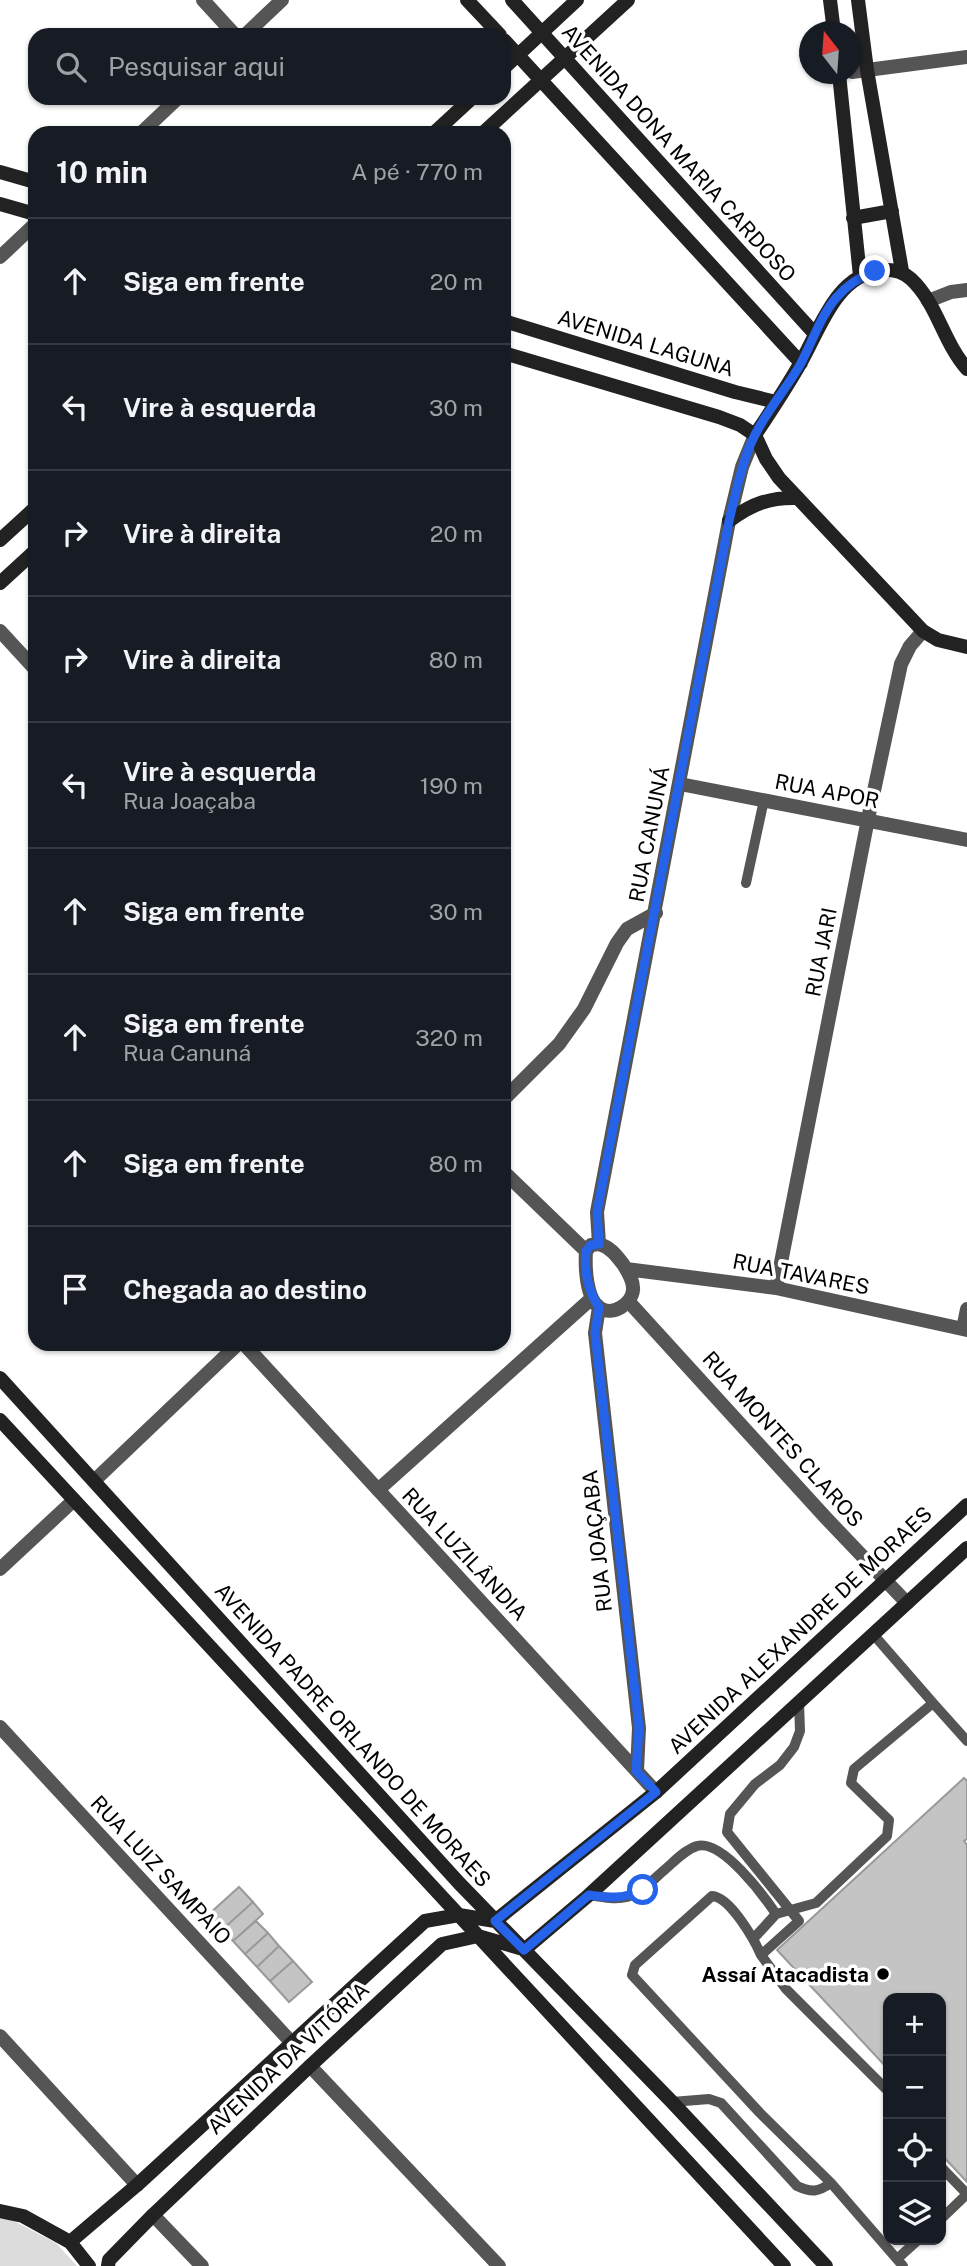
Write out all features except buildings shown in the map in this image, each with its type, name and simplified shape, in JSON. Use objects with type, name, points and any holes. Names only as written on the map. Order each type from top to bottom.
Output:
[{"type":"main road","points":[[467,0],[493,28]]},
{"type":"main road","name":"AVENIDA DONA MARIA CARDOSO","points":[[512,0],[815,334]]},
{"type":"main road","points":[[511,62],[577,0]]},
{"type":"main road","points":[[491,126],[628,0]]},
{"type":"main road","points":[[830,0],[833,21]]},
{"type":"main road","points":[[858,0],[858,21]]},
{"type":"main road","points":[[511,48],[801,363]]},
{"type":"main road","points":[[840,84],[860,276]]},
{"type":"main road","points":[[862,84],[892,211],[902,271]]},
{"type":"main road","points":[[442,126],[465,105]]},
{"type":"main road","points":[[0,172],[28,181]]},
{"type":"main road","points":[[0,204],[28,212]]},
{"type":"main road","points":[[853,218],[892,211]]},
{"type":"main road","points":[[755,435],[801,363],[835,299],[860,276],[875,271],[902,271],[918,286],[946,340],[967,369]]},
{"type":"main road","name":"AVENIDA LAGUNA","points":[[511,323],[735,392],[776,402]]},
{"type":"main road","points":[[511,355],[719,416],[740,425],[755,435],[772,468],[798,498],[923,631],[938,640],[967,647]]},
{"type":"main road","points":[[729,521],[757,503],[798,498]]},
{"type":"main road","points":[[0,540],[28,514]]},
{"type":"main road","points":[[0,583],[28,557]]},
{"type":"main road","name":"AVENIDA PADRE ORLANDO DE MORAES","points":[[0,1378],[495,1921],[672,2102],[826,2266]]},
{"type":"main road","name":"AVENIDA PADRE ORLANDO DE MORAES","points":[[0,1420],[784,2266]]},
{"type":"main road","name":"AVENIDA ALEXANDRE DE MORAES","points":[[495,1921],[656,1792],[967,1505]]},
{"type":"main road","points":[[524,1950],[589,1895],[967,1548]]},
{"type":"main road","points":[[458,1915],[495,1921]]},
{"type":"main road","name":"AVENIDA DA VITÓRIA","points":[[70,2242],[137,2185],[425,1921],[458,1915]]},
{"type":"main road","name":"AVENIDA DA VITÓRIA","points":[[108,2266],[109,2260],[153,2215],[442,1944],[478,1936],[524,1950]]},
{"type":"main road","points":[[0,2211],[23,2216],[70,2242],[89,2266]]},
{"type":"street","points":[[203,0],[229,28]]},
{"type":"street","points":[[252,28],[282,0]]},
{"type":"street","points":[[862,71],[967,57]]},
{"type":"street","points":[[148,126],[171,105]]},
{"type":"street","points":[[0,257],[28,231]]},
{"type":"street","points":[[928,301],[951,292],[967,290]]},
{"type":"street","name":"RUA CANUNÁ","points":[[592,1248],[729,521],[742,467],[755,435]]},
{"type":"street","points":[[0,631],[28,661]]},
{"type":"street","name":"RUA JARI","points":[[776,1288],[901,664],[910,646],[923,631]]},
{"type":"street","name":"RUA APOR","points":[[680,784],[967,840]]},
{"type":"street","points":[[511,1092],[559,1044],[584,1009],[617,943],[628,929],[656,913]]},
{"type":"street","points":[[511,1178],[592,1248],[611,1249],[626,1269],[633,1291],[629,1302],[617,1310],[605,1310],[595,1303],[587,1272],[592,1248]]},
{"type":"street","name":"RUA TAVARES","points":[[626,1269],[776,1288],[965,1329]]},
{"type":"street","name":"RUA MONTES CLAROS","points":[[629,1302],[907,1603]]},
{"type":"street","points":[[378,1490],[595,1303]]},
{"type":"street","name":"RUA JOAÇABA","points":[[595,1303],[596,1342],[639,1728],[636,1771]]},
{"type":"street","points":[[965,1329],[967,1309]]},
{"type":"street","points":[[94,1480],[231,1351]]},
{"type":"street","name":"RUA LUZILÂNDIA","points":[[250,1351],[656,1792]]},
{"type":"street","points":[[0,1569],[74,1500]]},
{"type":"street","name":"RUA LUIZ SAMPAIO","points":[[0,1727],[292,2043]]},
{"type":"street","points":[[0,2036],[137,2185]]},
{"type":"street","points":[[310,2066],[499,2266]]},
{"type":"street","points":[[153,2215],[202,2266]]},
{"type":"lane","points":[[746,883],[764,800]]},
{"type":"lane","points":[[873,1634],[967,1741]]},
{"type":"lane","points":[[761,1955],[800,1922],[727,1832],[730,1814],[755,1784],[780,1765],[794,1747],[800,1731],[799,1702]]},
{"type":"lane","points":[[754,1938],[776,1914],[816,1903],[887,1836],[889,1820],[850,1783],[854,1769],[933,1703]]},
{"type":"lane","points":[[589,1895],[627,1897],[643,1890],[682,1855],[698,1846],[711,1846],[720,1851],[762,1894],[776,1914]]},
{"type":"lane","points":[[883,2086],[786,1989],[761,1955],[754,1938],[722,1900],[712,1896],[635,1965],[632,1975],[768,2121],[831,2183],[900,2263],[914,2245]]},
{"type":"lane","points":[[672,2102],[709,2099],[721,2104],[797,2186],[809,2192],[820,2191],[831,2183]]},
{"type":"lane","points":[[946,2172],[967,2194],[946,2214]]},
{"type":"shaded area","points":[[0,2218],[12,2220],[56,2243],[77,2266],[0,2266]]},
{"type":"place","name":"Assaí Atacadista","points":[[883,1974]]},
{"type":"route","points":[[643,1890],[627,1897],[589,1895],[524,1950],[495,1921],[656,1792],[636,1771],[639,1728],[595,1333],[599,1307],[590,1290],[586,1251],[591,1245],[599,1244],[597,1212],[729,521],[742,467],[755,435],[801,363],[835,299],[860,276],[875,271]]}]
